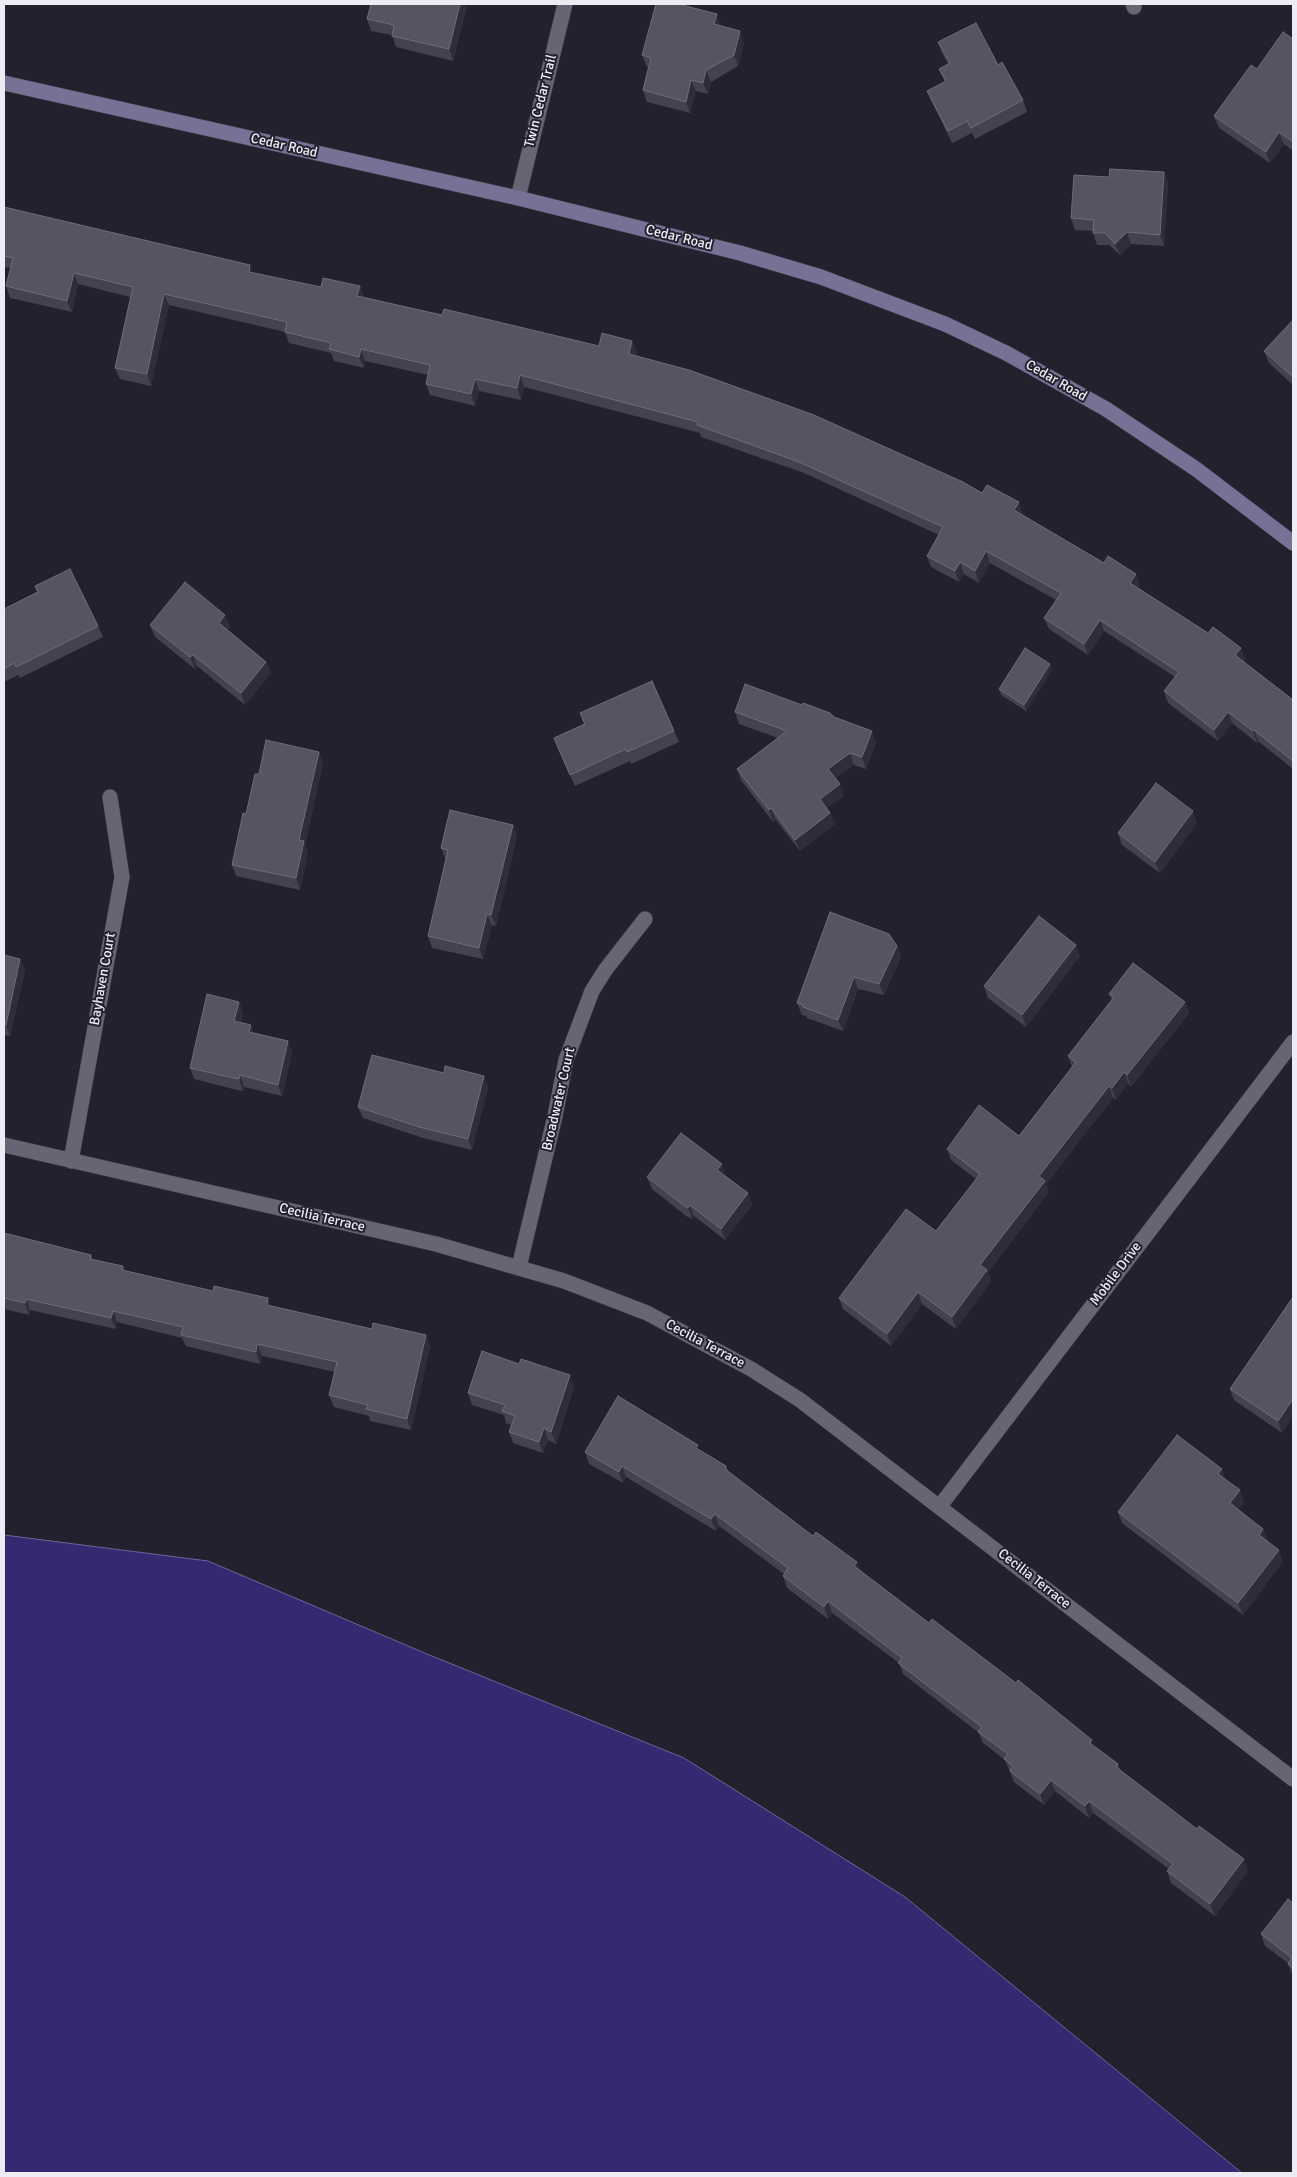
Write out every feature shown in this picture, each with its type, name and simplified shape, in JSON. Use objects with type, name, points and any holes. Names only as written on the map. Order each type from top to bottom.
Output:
[{"type":"street","name":"Twin Cedar Trail","points":[[518,198],[565,4]]},
{"type":"street","name":"Cedar Road","points":[[4,83],[518,198],[740,253],[821,276],[945,324],[1006,353],[1106,409],[1196,469],[1293,543]]},
{"type":"street","name":"Bayhaven Court","points":[[71,1161],[122,877],[110,798]]},
{"type":"street","name":"Broadwater Court","points":[[519,1267],[555,1116],[566,1060],[592,991],[606,969],[645,919]]},
{"type":"street","name":"Mobile Drive","points":[[940,1506],[1293,1042]]},
{"type":"street","name":"Cecilia Terrace","points":[[4,1145],[436,1244],[564,1281],[647,1313],[751,1369],[800,1400],[1293,1779]]},
{"type":"shaded area","points":[[4,1535],[208,1561],[427,1654],[684,1758],[905,1897],[1242,2173],[4,2173]]},
{"type":"building","points":[[371,4],[460,4],[449,49],[392,36],[394,25],[367,19]]},
{"type":"building","points":[[656,4],[678,4],[717,14],[714,24],[740,31],[734,55],[706,70],[703,83],[691,80],[686,102],[643,90],[651,58],[642,55]]},
{"type":"building","points":[[976,23],[998,65],[1002,62],[1023,100],[971,128],[967,121],[948,131],[927,91],[946,81],[939,69],[950,63],[938,42]]},
{"type":"building","points":[[1283,32],[1293,39],[1293,142],[1279,132],[1266,152],[1214,116],[1251,65],[1257,69]]},
{"type":"building","points":[[1110,169],[1164,172],[1160,235],[1127,232],[1115,244],[1105,233],[1093,233],[1094,220],[1071,218],[1074,175],[1109,177]]},
{"type":"building","points":[[4,207],[250,265],[249,272],[321,287],[323,278],[360,286],[357,296],[442,315],[444,309],[599,346],[602,333],[632,341],[629,354],[689,370],[814,415],[963,482],[982,493],[987,485],[1019,502],[1014,510],[1104,563],[1108,556],[1136,574],[1130,583],[1208,633],[1213,627],[1241,648],[1235,655],[1293,700],[1293,761],[1228,712],[1214,730],[1164,691],[1179,672],[1100,620],[1084,644],[1044,618],[1061,593],[986,551],[975,571],[960,562],[955,571],[927,556],[943,527],[799,462],[697,425],[698,422],[520,375],[517,388],[475,379],[471,394],[426,384],[430,365],[361,349],[359,357],[329,349],[331,343],[285,332],[287,322],[164,294],[147,374],[115,368],[133,287],[74,273],[67,301],[6,286],[13,258],[4,256]]},
{"type":"building","points":[[1293,320],[1293,377],[1264,351]]},
{"type":"building","points":[[70,569],[98,626],[16,667],[14,663],[4,669],[4,609],[38,592],[35,586]]},
{"type":"building","points":[[185,582],[225,615],[219,623],[266,662],[241,693],[193,655],[190,657],[150,625]]},
{"type":"building","points":[[1025,648],[1050,664],[1024,705],[999,689]]},
{"type":"building","points":[[652,681],[674,731],[627,752],[626,749],[570,775],[554,738],[585,724],[580,713]]},
{"type":"building","points":[[745,684],[802,705],[803,703],[872,731],[862,757],[850,753],[828,769],[840,784],[820,799],[830,813],[795,840],[771,808],[769,810],[737,769],[787,731],[735,712]]},
{"type":"building","points":[[266,740],[319,752],[299,840],[304,841],[296,878],[232,865],[243,813],[246,814],[255,774],[259,774]]},
{"type":"building","points":[[1156,783],[1193,811],[1155,862],[1118,833]]},
{"type":"building","points":[[450,810],[513,825],[491,915],[487,914],[479,948],[428,936],[448,850],[441,848]]},
{"type":"building","points":[[830,912],[889,934],[897,946],[879,984],[854,977],[838,1020],[797,1003]]},
{"type":"building","points":[[1039,916],[1076,945],[1022,1015],[984,986]]},
{"type":"building","points":[[4,955],[20,959],[6,1025],[4,1024]]},
{"type":"building","points":[[1133,963],[1185,1002],[1127,1075],[1124,1072],[1112,1088],[1109,1086],[1039,1176],[1045,1181],[980,1265],[987,1270],[952,1317],[918,1292],[887,1334],[839,1298],[906,1209],[936,1231],[980,1174],[947,1149],[979,1105],[1019,1136],[1076,1062],[1068,1056],[1114,997],[1109,994]]},
{"type":"building","points":[[207,994],[239,1002],[234,1021],[251,1025],[249,1032],[288,1041],[278,1085],[240,1075],[239,1079],[190,1068]]},
{"type":"building","points":[[372,1055],[444,1073],[445,1066],[484,1076],[468,1139],[419,1127],[358,1107]]},
{"type":"building","points":[[681,1133],[722,1164],[717,1170],[748,1193],[721,1229],[690,1205],[688,1208],[682,1204],[647,1177]]},
{"type":"building","points":[[4,1233],[91,1255],[90,1259],[123,1266],[122,1270],[213,1291],[214,1286],[268,1298],[267,1305],[372,1329],[373,1323],[426,1335],[407,1419],[366,1409],[368,1405],[329,1395],[337,1362],[257,1344],[256,1352],[181,1335],[183,1327],[113,1311],[111,1318],[26,1299],[25,1303],[4,1298]]},
{"type":"building","points":[[1293,1297],[1293,1399],[1278,1421],[1230,1389]]},
{"type":"building","points":[[482,1351],[519,1364],[521,1359],[570,1375],[551,1432],[544,1428],[539,1442],[509,1432],[515,1416],[502,1411],[505,1405],[468,1393]]},
{"type":"building","points":[[618,1396],[698,1445],[696,1448],[726,1466],[725,1469],[813,1536],[816,1532],[857,1562],[854,1566],[929,1623],[932,1619],[1016,1683],[1018,1680],[1092,1740],[1090,1743],[1118,1764],[1116,1767],[1197,1829],[1199,1826],[1244,1859],[1210,1904],[1167,1871],[1173,1864],[1089,1801],[1085,1806],[1051,1780],[1040,1794],[1010,1771],[1013,1766],[1004,1759],[1008,1754],[978,1732],[982,1727],[898,1663],[902,1658],[828,1601],[824,1607],[783,1576],[788,1568],[715,1514],[711,1519],[622,1466],[619,1472],[585,1452]]},
{"type":"building","points":[[1177,1435],[1222,1469],[1218,1474],[1240,1490],[1230,1503],[1263,1529],[1259,1535],[1279,1550],[1238,1603],[1118,1512]]},
{"type":"building","points":[[1288,1899],[1293,1903],[1293,1968],[1288,1964],[1292,1958],[1261,1934]]}]
